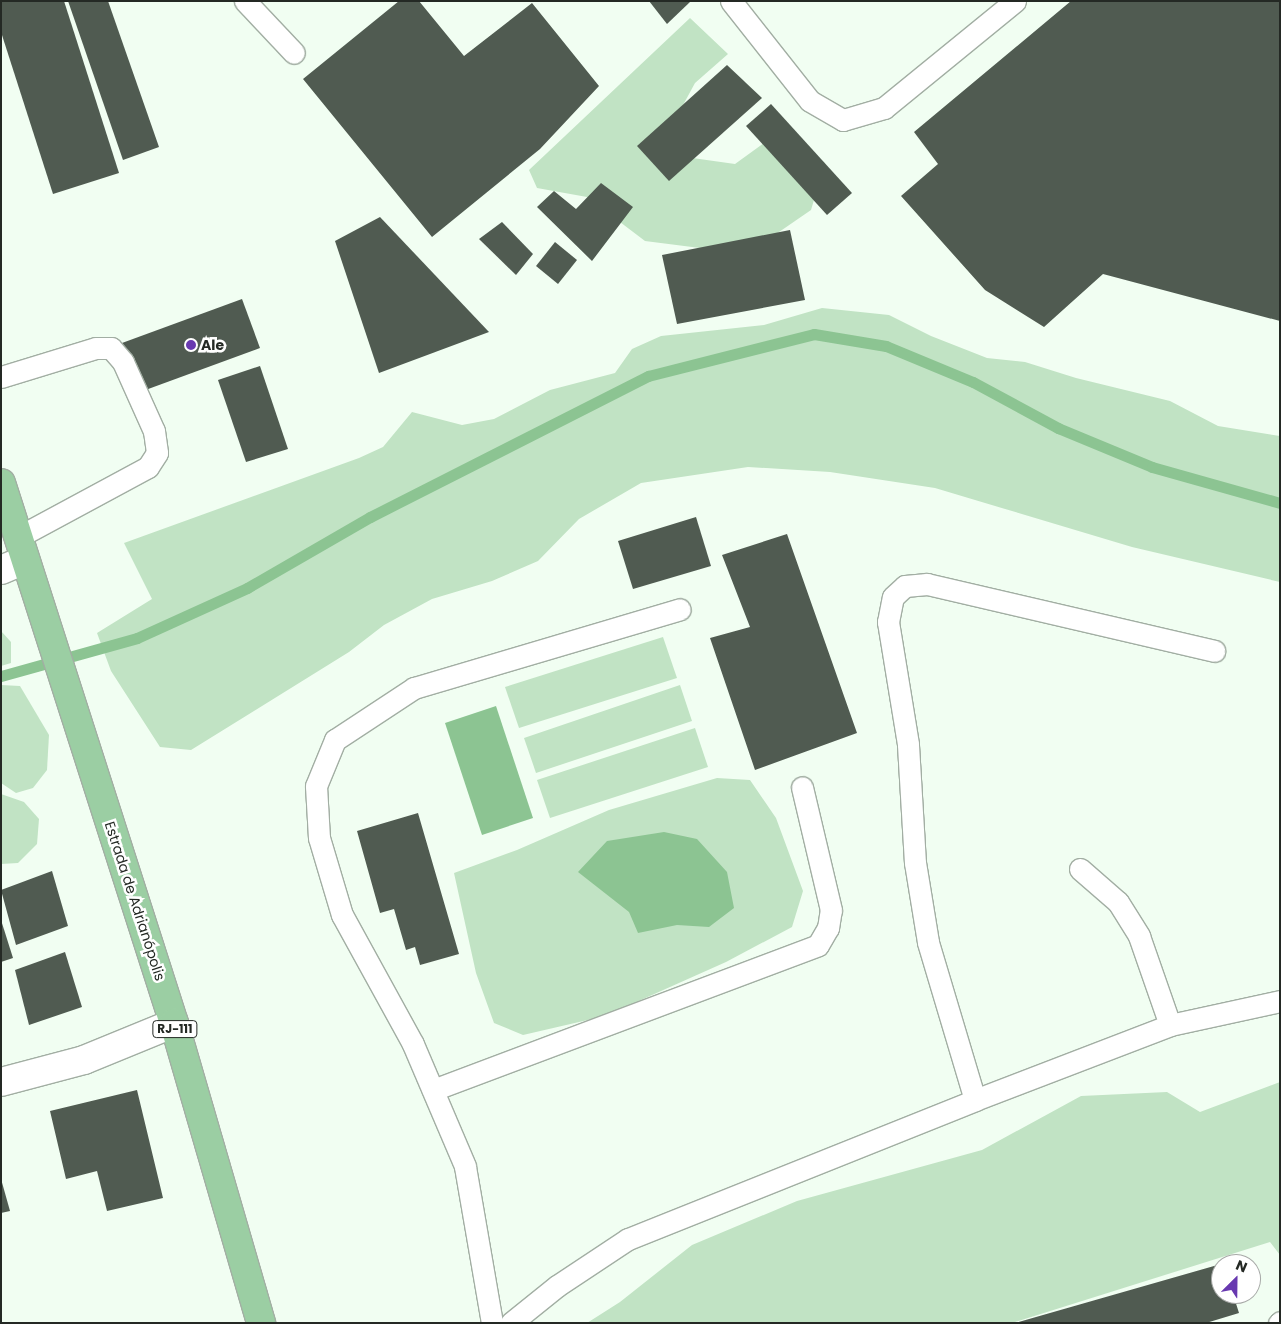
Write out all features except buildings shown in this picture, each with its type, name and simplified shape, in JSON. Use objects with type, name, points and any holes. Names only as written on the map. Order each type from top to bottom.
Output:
[{"type":"main road","name":"Estrada de Adrianópolis","points":[[1,482],[15,555],[37,595],[83,736],[174,1023],[261,1323]]},
{"type":"street","points":[[1,1082],[84,1060],[174,1023]]},
{"type":"lane","points":[[245,1],[294,53]]},
{"type":"lane","points":[[731,1],[810,101],[843,120],[884,108],[1016,1]]},
{"type":"lane","points":[[1,377],[96,348],[111,348],[123,362],[154,431],[156,453],[148,467],[15,555]]},
{"type":"lane","points":[[975,1100],[928,942],[915,863],[908,744],[888,622],[893,597],[905,586],[927,584],[1214,651]]},
{"type":"lane","points":[[492,1323],[465,1166],[413,1044],[342,915],[319,838],[316,786],[335,740],[414,688],[680,609]]},
{"type":"lane","points":[[432,1090],[818,945],[828,928],[831,910],[802,787]]},
{"type":"lane","points":[[1080,870],[1118,902],[1139,936],[1170,1025]]},
{"type":"lane","points":[[511,1323],[557,1286],[628,1240],[975,1100],[1170,1025],[1280,1001]]},
{"type":"shaded area","points":[[690,18],[728,54],[695,83],[657,153],[735,164],[779,132],[825,163],[811,210],[747,254],[645,241],[587,197],[537,188],[529,170]]},
{"type":"shaded area","points":[[822,308],[889,315],[931,336],[987,358],[1025,362],[1076,378],[1170,401],[1218,426],[1280,436],[1280,582],[1132,547],[935,488],[830,472],[748,467],[641,483],[579,519],[538,561],[492,581],[432,599],[384,625],[349,652],[191,750],[160,747],[111,671],[97,633],[152,599],[124,543],[359,458],[383,447],[412,412],[462,425],[494,419],[550,390],[615,373],[632,349],[661,336],[764,325]]},
{"type":"shaded area","points":[[1,631],[11,642],[11,663],[1,666]]},
{"type":"shaded area","points":[[663,637],[677,678],[519,728],[505,687]]},
{"type":"shaded area","points":[[1,685],[20,686],[49,735],[47,770],[33,788],[16,793],[1,783]]},
{"type":"shaded area","points":[[680,685],[692,721],[536,773],[524,738]]},
{"type":"shaded area","points":[[496,706],[533,818],[482,835],[445,723]]},
{"type":"shaded area","points":[[695,728],[708,767],[550,818],[537,780]]},
{"type":"shaded area","points":[[717,778],[750,780],[776,818],[803,891],[792,927],[726,962],[605,1016],[523,1035],[494,1023],[476,973],[454,873],[517,850],[609,810]]},
{"type":"shaded area","points":[[1,794],[24,802],[39,819],[37,844],[18,863],[1,864]]},
{"type":"shaded area","points":[[664,832],[697,839],[727,872],[734,908],[709,927],[677,925],[638,933],[629,912],[578,872],[607,841]]},
{"type":"shaded area","points":[[1280,1082],[1280,1255],[1270,1242],[1232,1254],[1211,1254],[1211,1261],[1012,1323],[587,1323],[620,1302],[692,1245],[797,1201],[982,1150],[1081,1096],[1167,1092],[1200,1112]]},
{"type":"waterway","points":[[1,676],[137,638],[247,588],[370,517],[648,376],[814,334],[886,346],[973,382],[1058,428],[1152,467],[1280,503]]},
{"type":"place","name":"Ale","points":[[191,345]]}]
